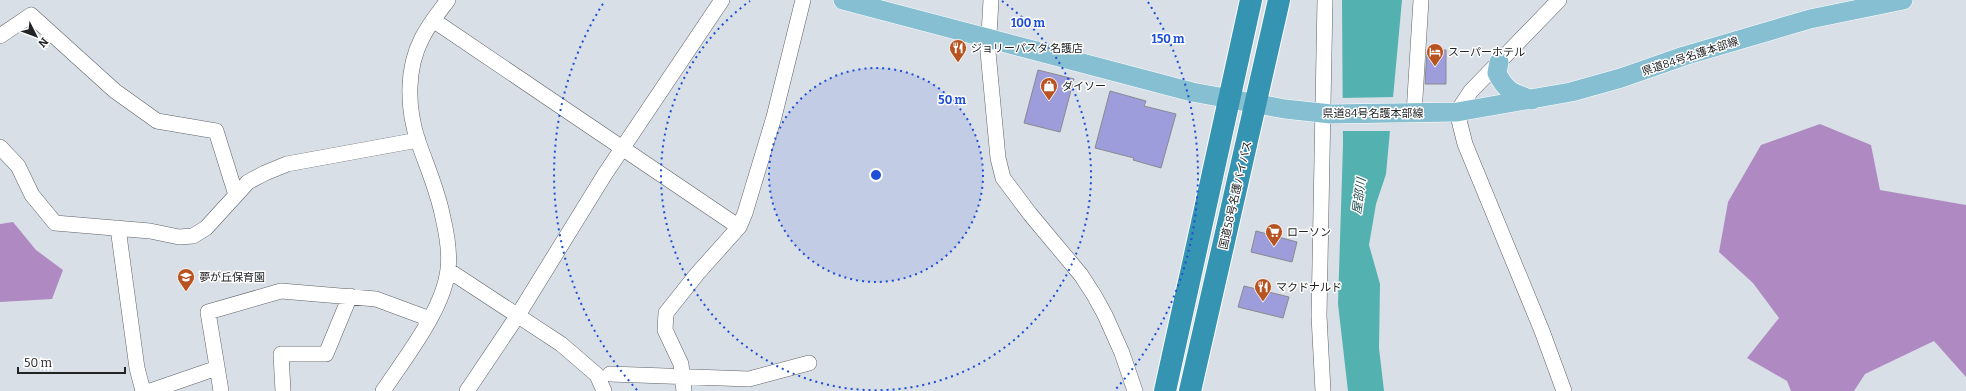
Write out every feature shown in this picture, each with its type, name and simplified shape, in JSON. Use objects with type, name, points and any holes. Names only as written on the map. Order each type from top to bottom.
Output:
[{"type":"highway","points":[[1165,391],[1251,0]]},
{"type":"highway","name":"国道58号名護バイパス","points":[[1190,391],[1279,0]]},
{"type":"main road","name":"県道84号名護本部線","points":[[842,0],[1185,90],[1230,100],[1327,114],[1411,114],[1457,112],[1532,100],[1571,92],[1614,80],[1684,56],[1810,19],[1903,0]]},
{"type":"main road","points":[[1499,62],[1497,74],[1508,91],[1532,100]]},
{"type":"street","points":[[383,391],[438,305],[448,270],[447,237],[441,208],[432,176],[418,140],[411,112],[411,73],[422,38],[448,0]]},
{"type":"street","points":[[467,391],[518,315],[622,149],[722,0]]},
{"type":"street","points":[[683,384],[681,364],[665,330],[666,313],[697,274],[739,227],[745,213],[774,117],[802,0]]},
{"type":"street","points":[[991,0],[990,39],[988,52],[998,158],[1003,178],[1030,214],[1081,276],[1094,295],[1106,315],[1122,353],[1135,391]]},
{"type":"street","points":[[1323,391],[1319,316],[1327,114],[1325,0]]},
{"type":"street","points":[[1411,114],[1421,0]]},
{"type":"street","points":[[1559,0],[1471,91],[1457,112],[1465,144],[1542,331],[1564,391]]},
{"type":"street","points":[[0,36],[31,15],[115,91],[156,121],[216,131],[236,195]]},
{"type":"street","points":[[433,20],[739,227]]},
{"type":"street","points":[[0,147],[18,166],[32,195],[55,223],[150,231],[179,237],[193,236],[206,228],[248,182],[288,164],[418,140]]},
{"type":"street","points":[[118,228],[137,368],[143,391]]},
{"type":"street","points":[[448,270],[561,344],[597,375],[604,391]]},
{"type":"street","points":[[221,391],[208,312],[281,291],[376,299],[430,319]]},
{"type":"street","points":[[283,391],[281,354],[326,354],[350,296]]},
{"type":"street","points":[[610,374],[683,384],[749,379],[809,363]]},
{"type":"street","points":[[150,391],[217,368]]},
{"type":"shaded area","points":[[1820,124],[1871,145],[1880,190],[1966,205],[1966,377],[1934,341],[1865,374],[1854,391],[1791,391],[1787,381],[1747,358],[1779,318],[1753,283],[1719,252],[1728,202],[1761,145]]},
{"type":"shaded area","points":[[13,222],[36,250],[63,270],[52,299],[0,302],[0,224]]},
{"type":"water","name":"屋部川","points":[[1342,0],[1402,0],[1386,174],[1376,204],[1369,245],[1380,284],[1379,348],[1384,391],[1348,391],[1338,304],[1343,145]]},
{"type":"pier","points":[[1395,97],[1392,131],[1341,131],[1340,98]]},
{"type":"building","name":"スーパーホテル","points":[[1427,50],[1446,50],[1446,84],[1425,84]]},
{"type":"building","name":"ダイソー","points":[[1038,70],[1074,79],[1060,132],[1024,123]]},
{"type":"building","points":[[1110,91],[1146,101],[1144,106],[1176,114],[1161,168],[1133,160],[1134,158],[1095,148]]},
{"type":"building","name":"ローソン","points":[[1256,231],[1297,242],[1292,262],[1251,252]]},
{"type":"building","name":"マクドナルド","points":[[1244,286],[1289,297],[1283,318],[1238,307]]},
{"type":"place","name":"ジョリーパスタ 名護店","points":[[958,63]]},
{"type":"place","name":"スーパーホテル","points":[[1435,67]]},
{"type":"place","name":"ダイソー","points":[[1049,101]]},
{"type":"place","name":"ローソン","points":[[1274,247]]},
{"type":"place","name":"夢が丘保育園","points":[[186,292]]},
{"type":"place","name":"マクドナルド","points":[[1263,302]]}]
